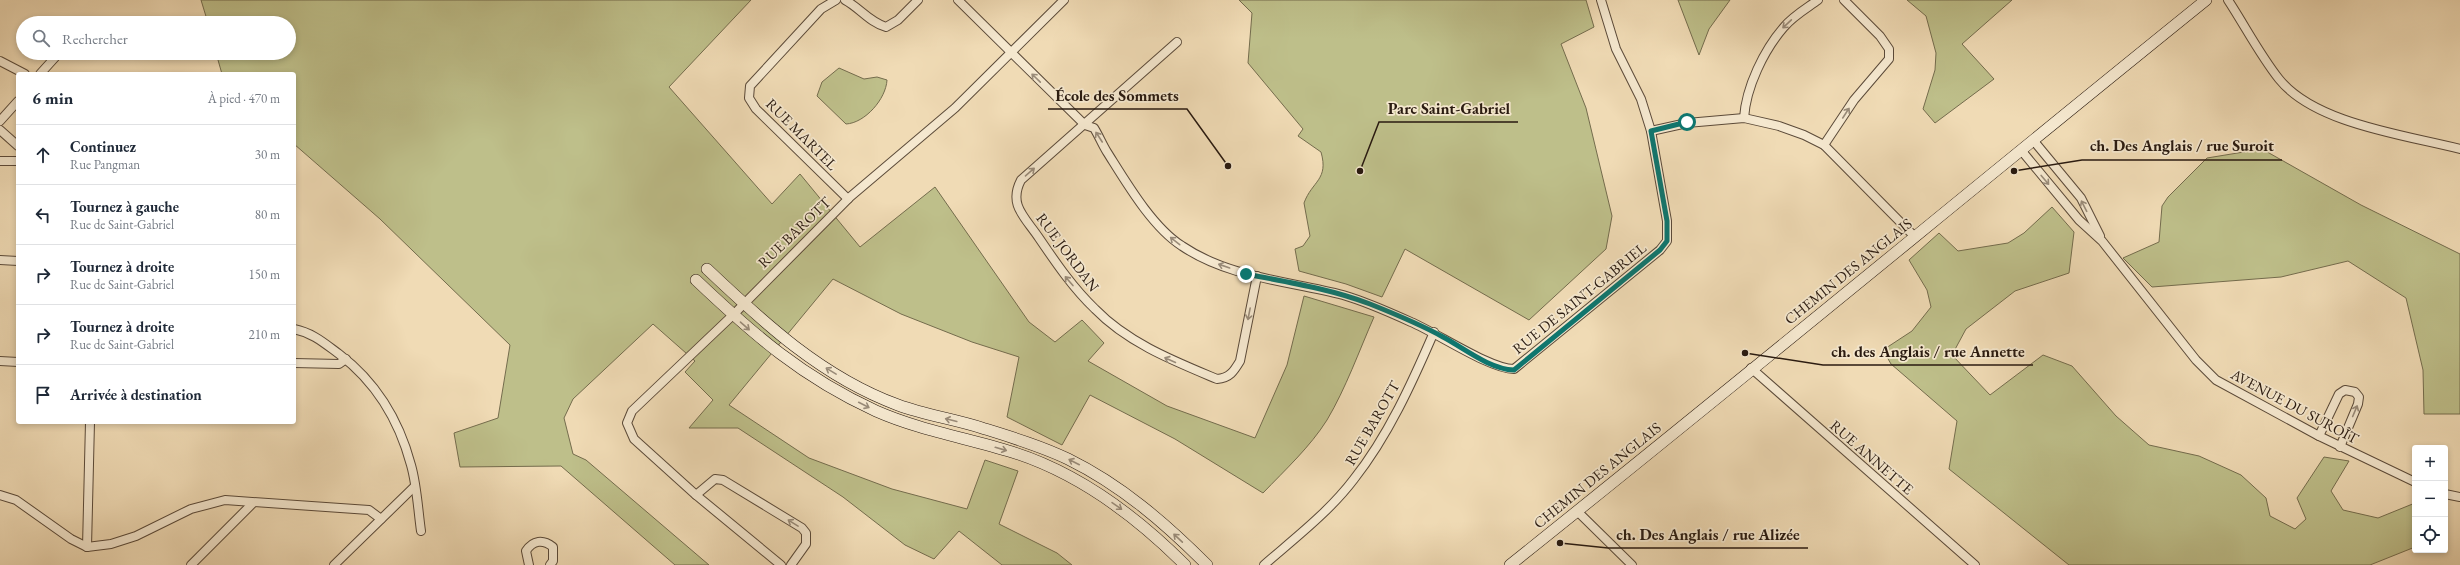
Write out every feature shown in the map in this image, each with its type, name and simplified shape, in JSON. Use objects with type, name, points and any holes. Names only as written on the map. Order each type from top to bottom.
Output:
[{"type":"street","name":"RUE MARTEL","points":[[836,0],[821,9],[755,80],[750,86],[749,98],[756,109],[848,199]]},
{"type":"street","points":[[845,0],[852,3],[875,24],[886,28],[898,20],[918,0]]},
{"type":"street","name":"RUE DE SAINT-GABRIEL","points":[[958,0],[1011,54],[1085,125],[1094,128],[1106,151],[1144,206],[1170,237],[1182,246],[1209,261],[1257,276],[1344,295],[1370,304],[1434,332],[1487,361],[1505,369],[1514,370],[1660,250],[1667,241],[1667,221],[1651,131],[1641,100],[1616,49],[1601,0]]},
{"type":"street","name":"RUE BAROTT","points":[[781,565],[696,495],[634,439],[627,422],[632,411],[733,315],[848,199],[955,108],[1064,0]]},
{"type":"street","points":[[1744,118],[1745,100],[1772,43],[1785,26],[1818,0]]},
{"type":"street","points":[[1824,145],[1854,100],[1889,59],[1889,50],[1880,36],[1844,0]]},
{"type":"street","name":"CHEMIN DES ANGLAIS","points":[[1510,565],[1620,478],[1751,368],[2206,0]]},
{"type":"street","points":[[2228,0],[2280,80],[2302,99],[2325,113],[2348,121],[2460,149]]},
{"type":"street","points":[[1085,125],[1177,42]]},
{"type":"street","points":[[42,72],[53,60]]},
{"type":"street","points":[[0,61],[21,72]]},
{"type":"street","points":[[0,121],[16,103]]},
{"type":"street","points":[[1651,131],[1687,122],[1744,118],[1779,126],[1824,145],[1914,236]]},
{"type":"street","name":"RUE JORDAN","points":[[1085,125],[1021,180],[1016,190],[1016,205],[1066,278],[1095,310],[1126,335],[1166,358],[1218,380],[1226,378],[1233,372],[1240,361],[1257,276]]},
{"type":"street","points":[[0,130],[16,144]]},
{"type":"street","name":"AVENUE DU SUROÎT","points":[[2033,140],[2081,198],[2102,241]]},
{"type":"street","name":"AVENUE DU SUROÎT","points":[[2021,150],[2079,220],[2102,241],[2196,360],[2216,380],[2340,447],[2413,481]]},
{"type":"street","points":[[0,161],[16,161]]},
{"type":"street","points":[[0,260],[16,260]]},
{"type":"street","points":[[707,268],[744,304],[807,357],[897,405],[1017,439],[1083,467],[1144,507],[1207,565]]},
{"type":"street","points":[[696,280],[733,315],[790,362],[820,381],[874,410],[938,432],[1012,452],[1048,466],[1080,482],[1140,523],[1186,565]]},
{"type":"street","points":[[296,330],[316,336],[346,359],[370,381],[387,405],[411,465],[421,531]]},
{"type":"street","name":"RUE BAROTT","points":[[1264,565],[1310,526],[1354,480],[1374,452],[1408,390],[1434,332]]},
{"type":"street","points":[[296,363],[340,364],[346,359]]},
{"type":"street","points":[[0,361],[16,362]]},
{"type":"street","name":"RUE ANNETTE","points":[[1751,368],[1975,565]]},
{"type":"street","points":[[2319,436],[2339,394],[2345,390],[2355,392],[2359,397],[2358,404],[2340,447]]},
{"type":"street","points":[[87,546],[90,424]]},
{"type":"street","points":[[696,495],[715,479],[723,480],[802,528],[806,534],[806,544],[791,565]]},
{"type":"street","points":[[334,565],[414,487]]},
{"type":"street","points":[[0,495],[16,500],[71,539],[87,546],[111,544],[136,536],[191,509],[211,502],[225,500],[369,510],[381,519]]},
{"type":"street","points":[[2448,495],[2460,497]]},
{"type":"street","points":[[191,565],[253,503]]},
{"type":"street","points":[[1577,511],[1632,565]]},
{"type":"street","points":[[529,565],[526,551],[533,544],[538,542],[544,542],[553,547],[554,564]]},
{"type":"green space","points":[[201,0],[751,0],[669,87],[772,204],[800,174],[860,247],[935,187],[1029,322],[1055,342],[1082,320],[1104,343],[1088,361],[1167,406],[1255,438],[1287,365],[1304,296],[1374,317],[1346,382],[1327,420],[1305,449],[1263,493],[1175,439],[1090,395],[1062,445],[1007,417],[1019,357],[972,342],[901,314],[833,279],[729,405],[809,458],[892,489],[967,509],[985,460],[1018,471],[999,524],[1057,553],[1072,565],[1002,565],[959,531],[934,559],[905,545],[843,497],[738,428],[689,428],[713,400],[685,372],[695,361],[653,324],[573,399],[564,418],[573,454],[586,460],[709,565],[675,565],[561,466],[460,467],[454,433],[498,418],[510,345],[380,219],[296,146],[296,72],[221,72],[218,60],[296,60],[296,16],[206,16]]},
{"type":"green space","points":[[1239,0],[1586,0],[1594,27],[1561,44],[1586,108],[1612,216],[1606,249],[1529,320],[1405,249],[1382,297],[1346,284],[1299,271],[1295,249],[1303,246],[1310,236],[1304,203],[1321,175],[1323,161],[1321,152],[1298,136],[1303,129],[1248,63],[1252,13]]},
{"type":"green space","points":[[1678,0],[1730,0],[1709,29],[1699,55]]},
{"type":"green space","points":[[1907,0],[2012,0],[1962,44],[1994,79],[1935,123],[1923,109],[1935,70],[1936,53],[1926,16]]},
{"type":"green space","points":[[839,68],[864,79],[877,77],[887,80],[886,87],[879,102],[867,115],[853,123],[846,124],[817,96],[822,82]]},
{"type":"green space","points":[[2262,149],[2361,205],[2460,254],[2460,414],[2424,414],[2423,370],[2406,298],[2348,261],[2281,277],[2152,287],[2123,258],[2159,242],[2162,206],[2168,197],[2207,158]]},
{"type":"green space","points":[[2052,207],[2074,232],[2069,273],[2015,291],[1966,329],[1952,355],[1990,395],[2043,355],[2072,366],[2116,416],[2149,445],[2199,456],[2241,475],[2266,498],[2270,516],[2295,529],[2306,519],[2297,498],[2324,457],[2349,461],[2331,491],[2343,510],[2378,518],[2412,504],[2412,548],[2370,565],[2069,565],[1949,469],[1957,421],[1891,364],[1883,350],[1912,331],[1931,307],[1927,290],[1909,260],[1939,233],[1958,251],[2008,243],[2024,233]]},
{"type":"place","name":"École des Sommets","points":[[1228,166]]},
{"type":"place","name":"Parc Saint-Gabriel","points":[[1360,171]]},
{"type":"place","name":"ch. Des Anglais / rue Suroit","points":[[2014,171]]},
{"type":"place","name":"ch. des Anglais / rue Annette","points":[[1745,353]]},
{"type":"place","name":"ch. Des Anglais / rue Alizée","points":[[1560,543]]},
{"type":"route","points":[[1246,274],[1344,295],[1370,304],[1434,332],[1487,361],[1505,369],[1514,370],[1536,354],[1660,250],[1667,241],[1667,221],[1651,131],[1687,122]]}]
